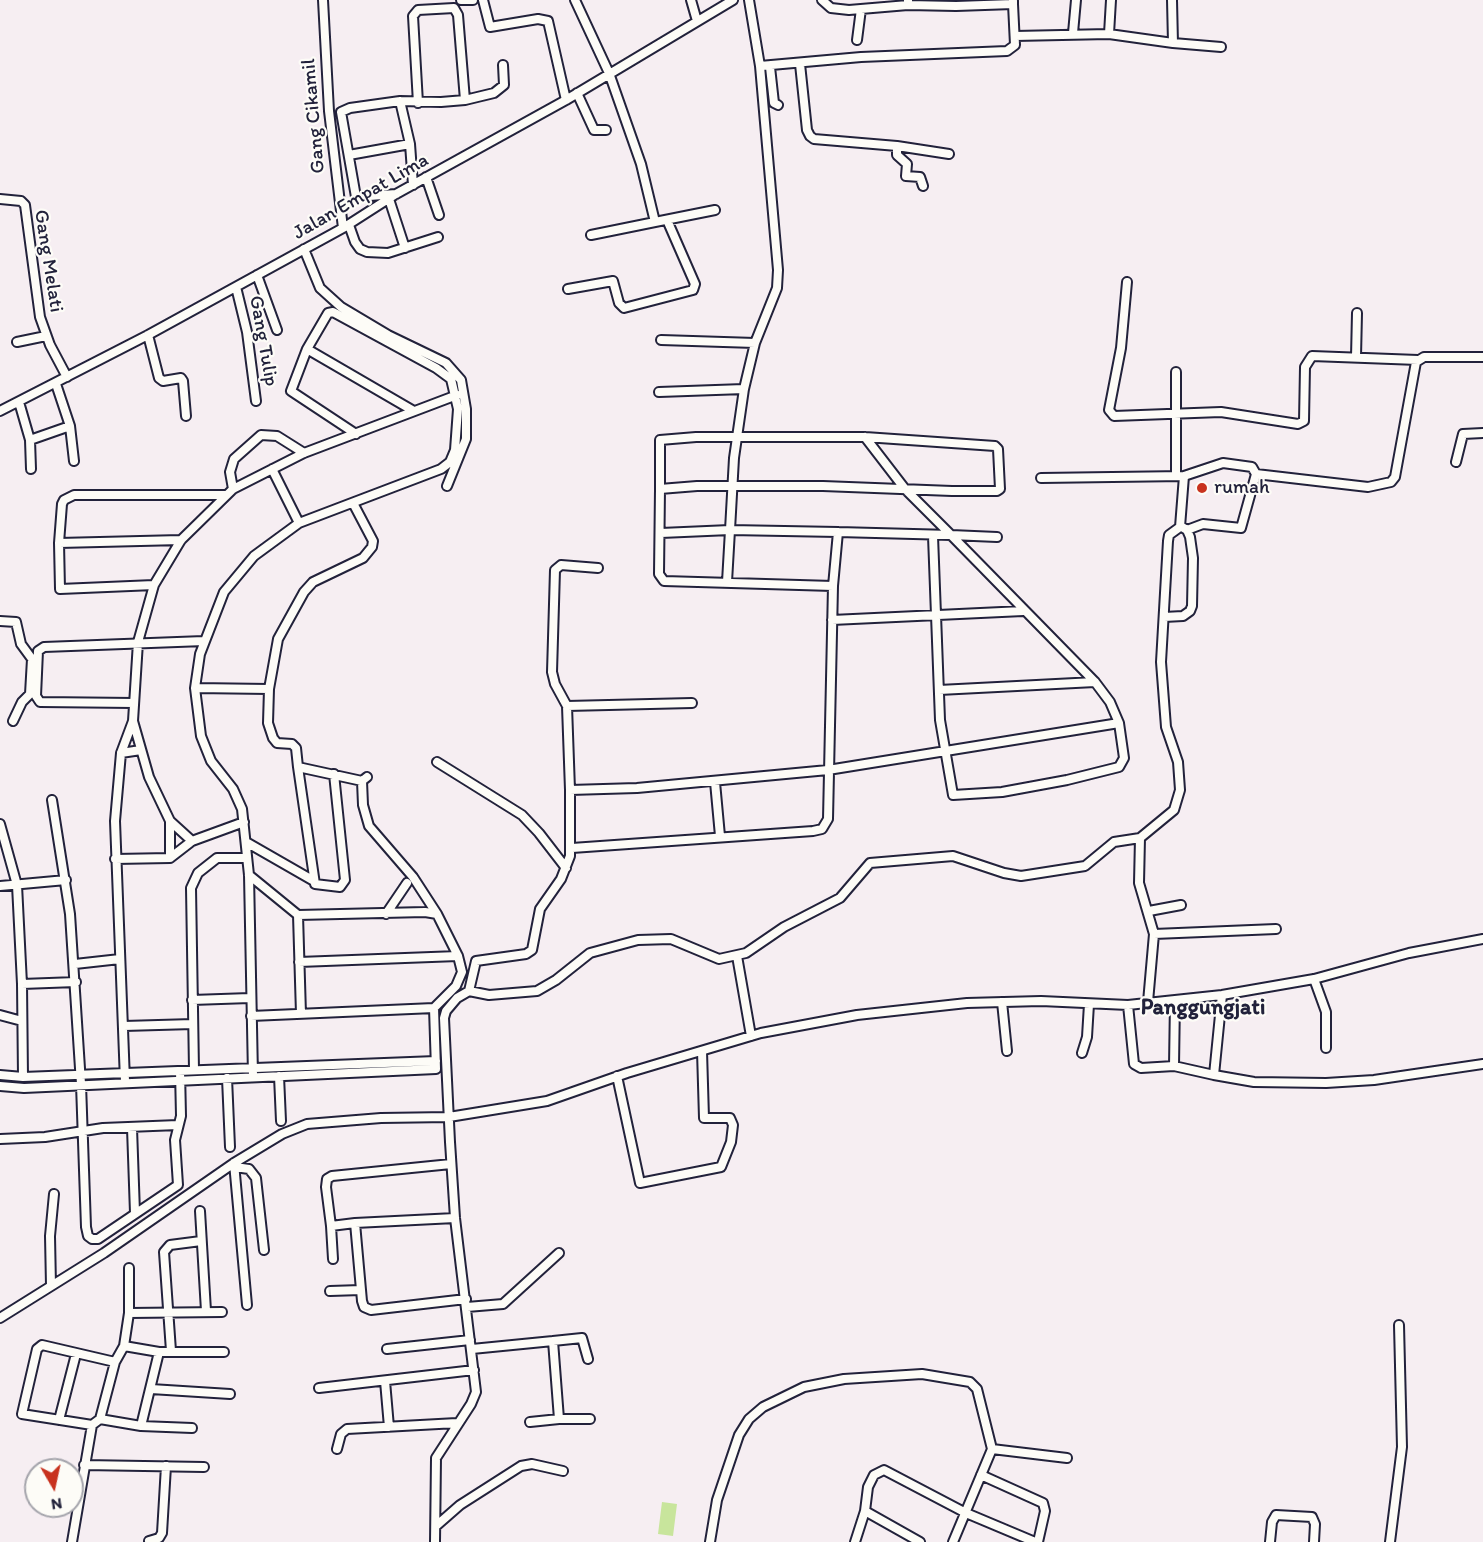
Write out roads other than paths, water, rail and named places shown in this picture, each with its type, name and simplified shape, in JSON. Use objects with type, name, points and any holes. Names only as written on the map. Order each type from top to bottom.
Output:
[{"type":"street","name":"Gang Cikamil","points":[[323,0],[329,111],[346,226]]},
{"type":"street","points":[[461,0],[473,0]]},
{"type":"street","points":[[483,0],[490,27],[537,19],[548,21],[566,100]]},
{"type":"street","points":[[575,0],[609,73],[641,164],[656,222]]},
{"type":"street","points":[[691,0],[698,21]]},
{"type":"street","name":"Jalan Empat Lima","points":[[0,411],[148,335],[346,226],[426,177],[566,100],[733,0]]},
{"type":"street","points":[[727,582],[733,486],[744,389],[755,343],[777,288],[778,270],[760,66],[749,0]]},
{"type":"street","points":[[760,66],[770,67],[861,57],[1007,51],[1015,45],[1013,2],[908,2],[861,9],[831,8],[822,0]]},
{"type":"street","points":[[1073,33],[1076,0]]},
{"type":"street","points":[[1109,34],[1112,0]]},
{"type":"street","points":[[1172,0],[1173,43]]},
{"type":"street","points":[[418,103],[413,16],[418,10],[454,8],[458,15],[465,99]]},
{"type":"street","points":[[857,40],[861,9]]},
{"type":"street","points":[[1016,36],[1109,34],[1221,47]]},
{"type":"street","points":[[800,64],[807,130],[814,139],[897,146],[949,154]]},
{"type":"street","points":[[405,248],[392,197],[356,197],[341,112],[350,108],[400,101],[418,103],[465,99],[501,90],[503,65]]},
{"type":"street","points":[[770,67],[774,103],[778,105]]},
{"type":"street","points":[[577,93],[594,130],[606,130]]},
{"type":"street","points":[[400,101],[410,144],[413,185]]},
{"type":"street","points":[[349,154],[410,144]]},
{"type":"street","points":[[897,146],[897,155],[907,164],[906,176],[920,177],[923,186]]},
{"type":"street","points":[[426,177],[439,214]]},
{"type":"street","name":"Gang Melati","points":[[0,199],[21,201],[25,205],[37,305],[46,336],[67,377]]},
{"type":"street","points":[[591,235],[715,210]]},
{"type":"street","points":[[568,289],[613,281],[619,303],[624,308],[693,290],[695,284],[667,219]]},
{"type":"street","points":[[346,226],[360,249],[388,253],[438,237]]},
{"type":"street","points":[[304,249],[320,288],[341,307],[388,335],[446,363],[461,380],[466,408],[466,439],[447,486]]},
{"type":"street","points":[[258,274],[277,330]]},
{"type":"street","points":[[1127,282],[1121,348],[1109,410],[1114,416],[1221,412],[1298,424],[1304,421],[1305,367],[1310,358],[1316,355],[1418,360],[1424,357],[1483,357]]},
{"type":"street","name":"Gang Tulip","points":[[236,287],[247,332],[256,401]]},
{"type":"street","points":[[253,1077],[249,875],[244,822],[238,799],[217,771],[201,736],[195,688],[204,640],[224,592],[254,556],[299,523],[446,467],[455,450],[458,432],[457,395],[451,380],[445,374],[333,312],[328,313],[307,349],[291,391],[356,434]]},
{"type":"street","points":[[1356,357],[1357,313]]},
{"type":"street","points":[[148,335],[159,378],[163,381],[181,378],[183,381],[186,416]]},
{"type":"street","points":[[16,342],[46,336]]},
{"type":"street","points":[[661,340],[755,343]]},
{"type":"street","points":[[307,349],[412,410]]},
{"type":"street","points":[[1041,478],[1180,476],[1223,463],[1251,467],[1256,474],[1368,487],[1391,482],[1395,477],[1414,366],[1418,360]]},
{"type":"street","points":[[1164,617],[1183,616],[1190,611],[1194,570],[1184,528],[1174,415],[1176,372]]},
{"type":"street","points":[[56,384],[69,426],[74,461]]},
{"type":"street","points":[[659,392],[744,389]]},
{"type":"street","points":[[125,1077],[115,859],[121,753],[133,721],[138,642],[154,585],[181,540],[233,489],[304,453],[412,410],[457,395]]},
{"type":"street","points":[[19,402],[30,440],[32,469]]},
{"type":"street","points":[[30,440],[69,426]]},
{"type":"street","points":[[1456,462],[1463,434],[1483,433]]},
{"type":"street","points":[[233,489],[230,472],[234,459],[261,435],[277,436],[304,453]]},
{"type":"street","points":[[660,489],[733,486],[997,491],[1000,489],[997,447],[865,437],[738,436],[660,440],[659,574],[664,581],[833,586]]},
{"type":"street","points":[[865,437],[905,489],[1095,682],[1110,702],[1119,723],[1124,758],[1119,767],[1012,790],[953,795],[944,752],[939,690],[933,536]]},
{"type":"street","points":[[272,469],[299,523]]},
{"type":"street","points":[[469,991],[489,995],[537,991],[556,980],[590,953],[638,940],[671,939],[710,957],[737,956],[746,953],[784,927],[840,898],[870,863],[953,856],[1004,873],[1021,876],[1085,866],[1114,842],[1140,838],[1174,810],[1180,790],[1178,762],[1168,735],[1164,707],[1161,653],[1169,535],[1184,528],[1203,524],[1241,528],[1256,474]]},
{"type":"street","points":[[154,585],[60,590],[59,543],[62,504],[74,495],[226,495]]},
{"type":"street","points":[[314,881],[296,748],[292,744],[277,742],[273,738],[268,723],[268,689],[278,639],[304,592],[313,582],[363,558],[372,547],[373,541],[353,503]]},
{"type":"street","points":[[661,533],[730,530],[997,537]]},
{"type":"street","points":[[572,848],[822,829],[828,819],[833,586],[838,532]]},
{"type":"street","points":[[59,543],[181,540]]},
{"type":"street","points":[[435,1542],[436,1458],[475,1398],[467,1303],[455,1218],[444,1018],[450,1006],[469,991],[476,961],[526,954],[532,950],[540,909],[566,868],[572,848],[567,706],[555,684],[552,672],[555,570],[561,565],[598,568]]},
{"type":"street","points":[[832,620],[1023,611]]},
{"type":"street","points":[[0,621],[15,622],[21,644],[32,659],[30,694],[22,702],[13,721]]},
{"type":"street","points":[[134,703],[40,702],[36,696],[39,648],[204,640]]},
{"type":"street","points":[[939,690],[1095,682]]},
{"type":"street","points":[[195,688],[268,689]]},
{"type":"street","points":[[567,706],[692,703]]},
{"type":"street","points":[[133,721],[149,777],[170,821],[192,841]]},
{"type":"street","points":[[570,790],[715,782],[828,770],[1119,723]]},
{"type":"street","points":[[121,753],[141,750]]},
{"type":"street","points":[[437,762],[522,815],[540,832],[566,868]]},
{"type":"street","points":[[298,767],[364,779],[363,805],[369,826],[413,877],[458,956],[462,972],[460,979],[434,1008],[436,1065]]},
{"type":"street","points":[[246,842],[314,881],[318,886],[340,887],[344,885],[334,774]]},
{"type":"street","points":[[715,782],[720,836]]},
{"type":"street","points":[[52,800],[66,880],[75,964],[88,1236],[98,1239],[178,1185],[175,1140],[181,1116],[180,1075]]},
{"type":"street","points":[[170,821],[170,858]]},
{"type":"street","points":[[115,859],[170,858],[192,841],[244,822]]},
{"type":"street","points":[[0,824],[2,840],[17,885],[24,1077]]},
{"type":"street","points":[[1140,838],[1139,883],[1154,934],[1148,1002]]},
{"type":"street","points":[[194,1070],[190,888],[198,873],[217,858],[247,858]]},
{"type":"street","points":[[249,875],[298,915],[436,914]]},
{"type":"street","points":[[0,886],[66,880]]},
{"type":"street","points":[[386,914],[407,883]]},
{"type":"street","points":[[1149,911],[1181,905]]},
{"type":"street","points":[[298,915],[301,1014]]},
{"type":"street","points":[[1154,934],[1276,929]]},
{"type":"street","points":[[0,1318],[282,1134],[307,1124],[381,1118],[449,1117],[547,1101],[617,1076],[751,1036],[806,1023],[856,1015],[1002,1002],[1128,1005],[1222,995],[1314,979],[1409,954],[1483,939]]},
{"type":"street","points":[[299,962],[458,956]]},
{"type":"street","points":[[737,956],[751,1036]]},
{"type":"street","points":[[75,964],[120,959]]},
{"type":"street","points":[[1314,979],[1326,1012],[1326,1048]]},
{"type":"street","points":[[22,984],[76,982]]},
{"type":"street","points":[[1214,1075],[1222,995]]},
{"type":"street","points":[[192,1000],[250,998]]},
{"type":"street","points":[[1174,1066],[1175,1000]]},
{"type":"street","points":[[1002,1002],[1007,1051]]},
{"type":"street","points":[[1082,1053],[1087,1037],[1089,1004]]},
{"type":"street","points":[[1128,1005],[1134,1064],[1141,1068],[1174,1066],[1254,1082],[1326,1083],[1374,1080],[1483,1064]]},
{"type":"street","points":[[250,1016],[434,1008]]},
{"type":"street","points":[[0,1014],[22,1021]]},
{"type":"street","points":[[124,1026],[193,1024]]},
{"type":"street","points":[[617,1076],[640,1183],[721,1167],[731,1142],[733,1125],[730,1119],[704,1118],[702,1051]]},
{"type":"street","points":[[180,1075],[194,1070],[252,1067],[436,1065]]},
{"type":"street","points":[[0,1075],[81,1079],[180,1075],[227,1078],[436,1065]]},
{"type":"street","points":[[279,1076],[281,1121]]},
{"type":"street","points":[[227,1078],[230,1147]]},
{"type":"street","points":[[0,1086],[24,1088],[81,1079]]},
{"type":"street","points":[[0,1139],[45,1137],[82,1130],[178,1125]]},
{"type":"street","points":[[132,1128],[135,1213]]},
{"type":"street","points":[[333,1259],[327,1179],[332,1176],[451,1164]]},
{"type":"street","points":[[234,1165],[249,1169],[256,1178],[264,1250]]},
{"type":"street","points":[[234,1165],[247,1305]]},
{"type":"street","points":[[51,1286],[50,1236],[54,1194]]},
{"type":"street","points":[[200,1211],[206,1311]]},
{"type":"street","points":[[331,1226],[455,1218]]},
{"type":"street","points":[[355,1223],[364,1307],[371,1310],[467,1303],[503,1304],[559,1253]]},
{"type":"street","points":[[171,1351],[164,1252],[171,1245],[201,1241]]},
{"type":"street","points":[[129,1268],[129,1313],[124,1346],[115,1362],[100,1419],[92,1425],[84,1465],[204,1467]]},
{"type":"street","points":[[330,1291],[361,1290]]},
{"type":"street","points":[[129,1313],[222,1312]]},
{"type":"street","points":[[1390,1542],[1402,1447],[1400,1325]]},
{"type":"street","points":[[472,1349],[582,1338],[588,1359]]},
{"type":"street","points":[[387,1349],[471,1340]]},
{"type":"street","points":[[553,1341],[559,1419]]},
{"type":"street","points":[[92,1425],[24,1416],[22,1411],[39,1346],[115,1362]]},
{"type":"street","points":[[124,1346],[159,1352],[224,1352]]},
{"type":"street","points":[[141,1426],[159,1352]]},
{"type":"street","points":[[59,1420],[76,1354]]},
{"type":"street","points":[[319,1388],[474,1370]]},
{"type":"street","points":[[710,1542],[717,1500],[739,1435],[749,1419],[764,1407],[804,1387],[844,1379],[922,1374],[970,1382],[977,1389],[992,1449],[953,1542]]},
{"type":"street","points":[[385,1381],[389,1427]]},
{"type":"street","points":[[151,1389],[230,1394]]},
{"type":"street","points":[[100,1419],[141,1426],[192,1428]]},
{"type":"street","points":[[530,1422],[590,1419]]},
{"type":"street","points":[[338,1449],[341,1434],[347,1429],[457,1423]]},
{"type":"street","points":[[992,1449],[1066,1458]]},
{"type":"street","points":[[436,1526],[460,1505],[521,1466],[532,1464],[563,1471]]},
{"type":"street","points":[[148,1541],[159,1538],[162,1533],[166,1466]]},
{"type":"street","points":[[855,1542],[865,1511],[868,1487],[874,1475],[884,1470],[966,1513],[1037,1542],[1045,1511],[1043,1503],[981,1475]]},
{"type":"street","points":[[865,1511],[920,1542]]},
{"type":"street","points":[[1270,1542],[1272,1522],[1276,1515],[1312,1517],[1315,1524],[1314,1542]]},
{"type":"street","points":[[72,1542],[76,1518]]},
{"type":"place","name":"rumah","points":[[1202,488]]},
{"type":"district","name":"Panggungjati","points":[[1203,1008]]}]
